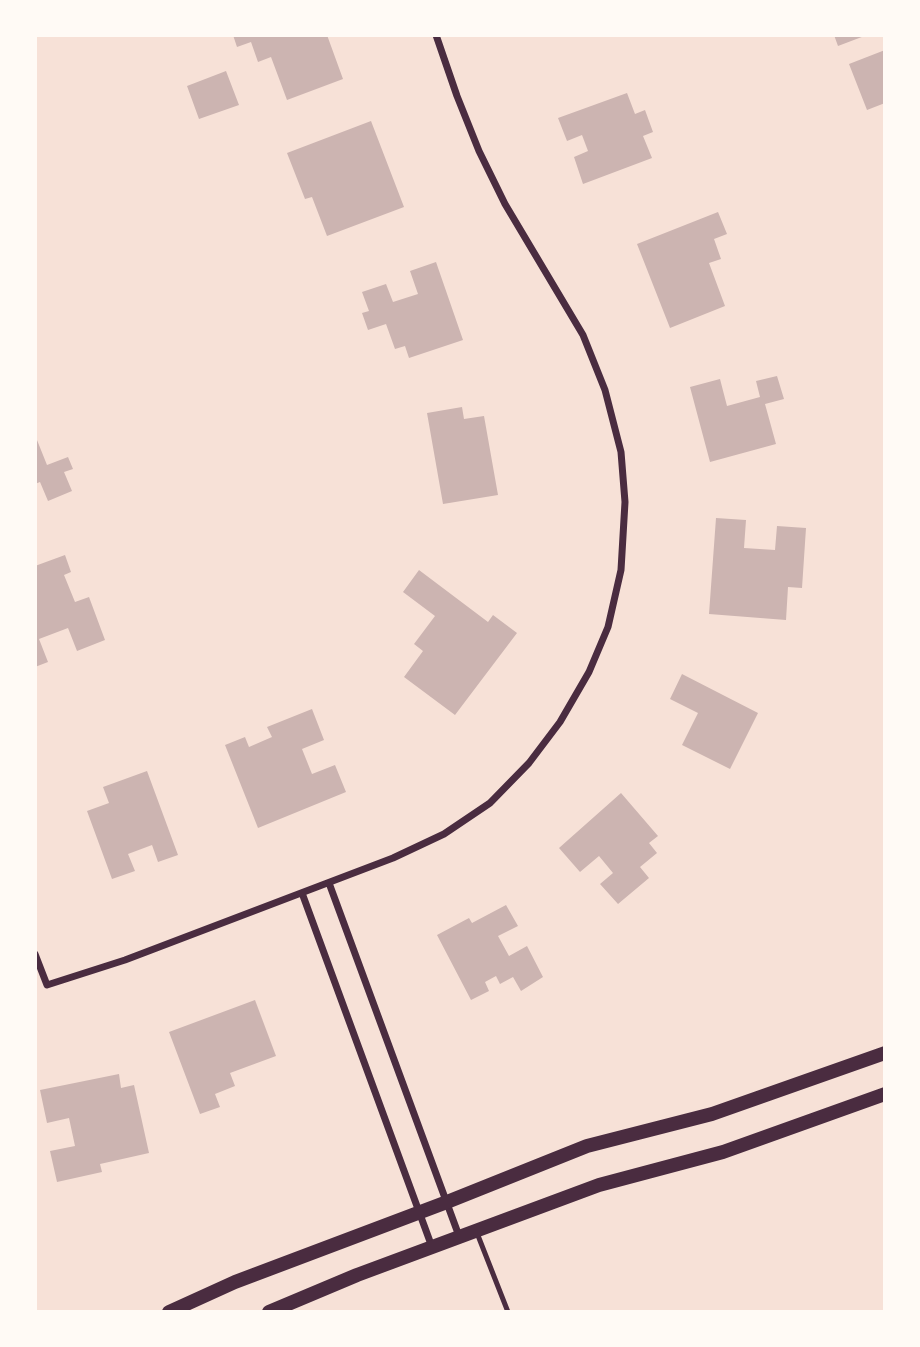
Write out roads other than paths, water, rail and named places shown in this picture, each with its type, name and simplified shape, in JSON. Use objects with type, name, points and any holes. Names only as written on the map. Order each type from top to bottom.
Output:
[{"type":"main road","points":[[169,1312],[235,1282],[420,1213],[587,1146],[712,1114],[885,1053]]},
{"type":"main road","points":[[269,1312],[357,1275],[599,1185],[723,1152],[885,1094]]},
{"type":"street","points":[[35,954],[47,985],[125,960],[329,883],[444,834],[490,803],[529,763],[560,722],[589,672],[608,627],[621,570],[625,502],[621,452],[606,390],[583,335],[505,204],[479,151],[436,35]]},
{"type":"street","points":[[329,883],[460,1237]]},
{"type":"street","points":[[302,893],[433,1247]]},
{"type":"lane","points":[[476,1231],[508,1312]]}]
